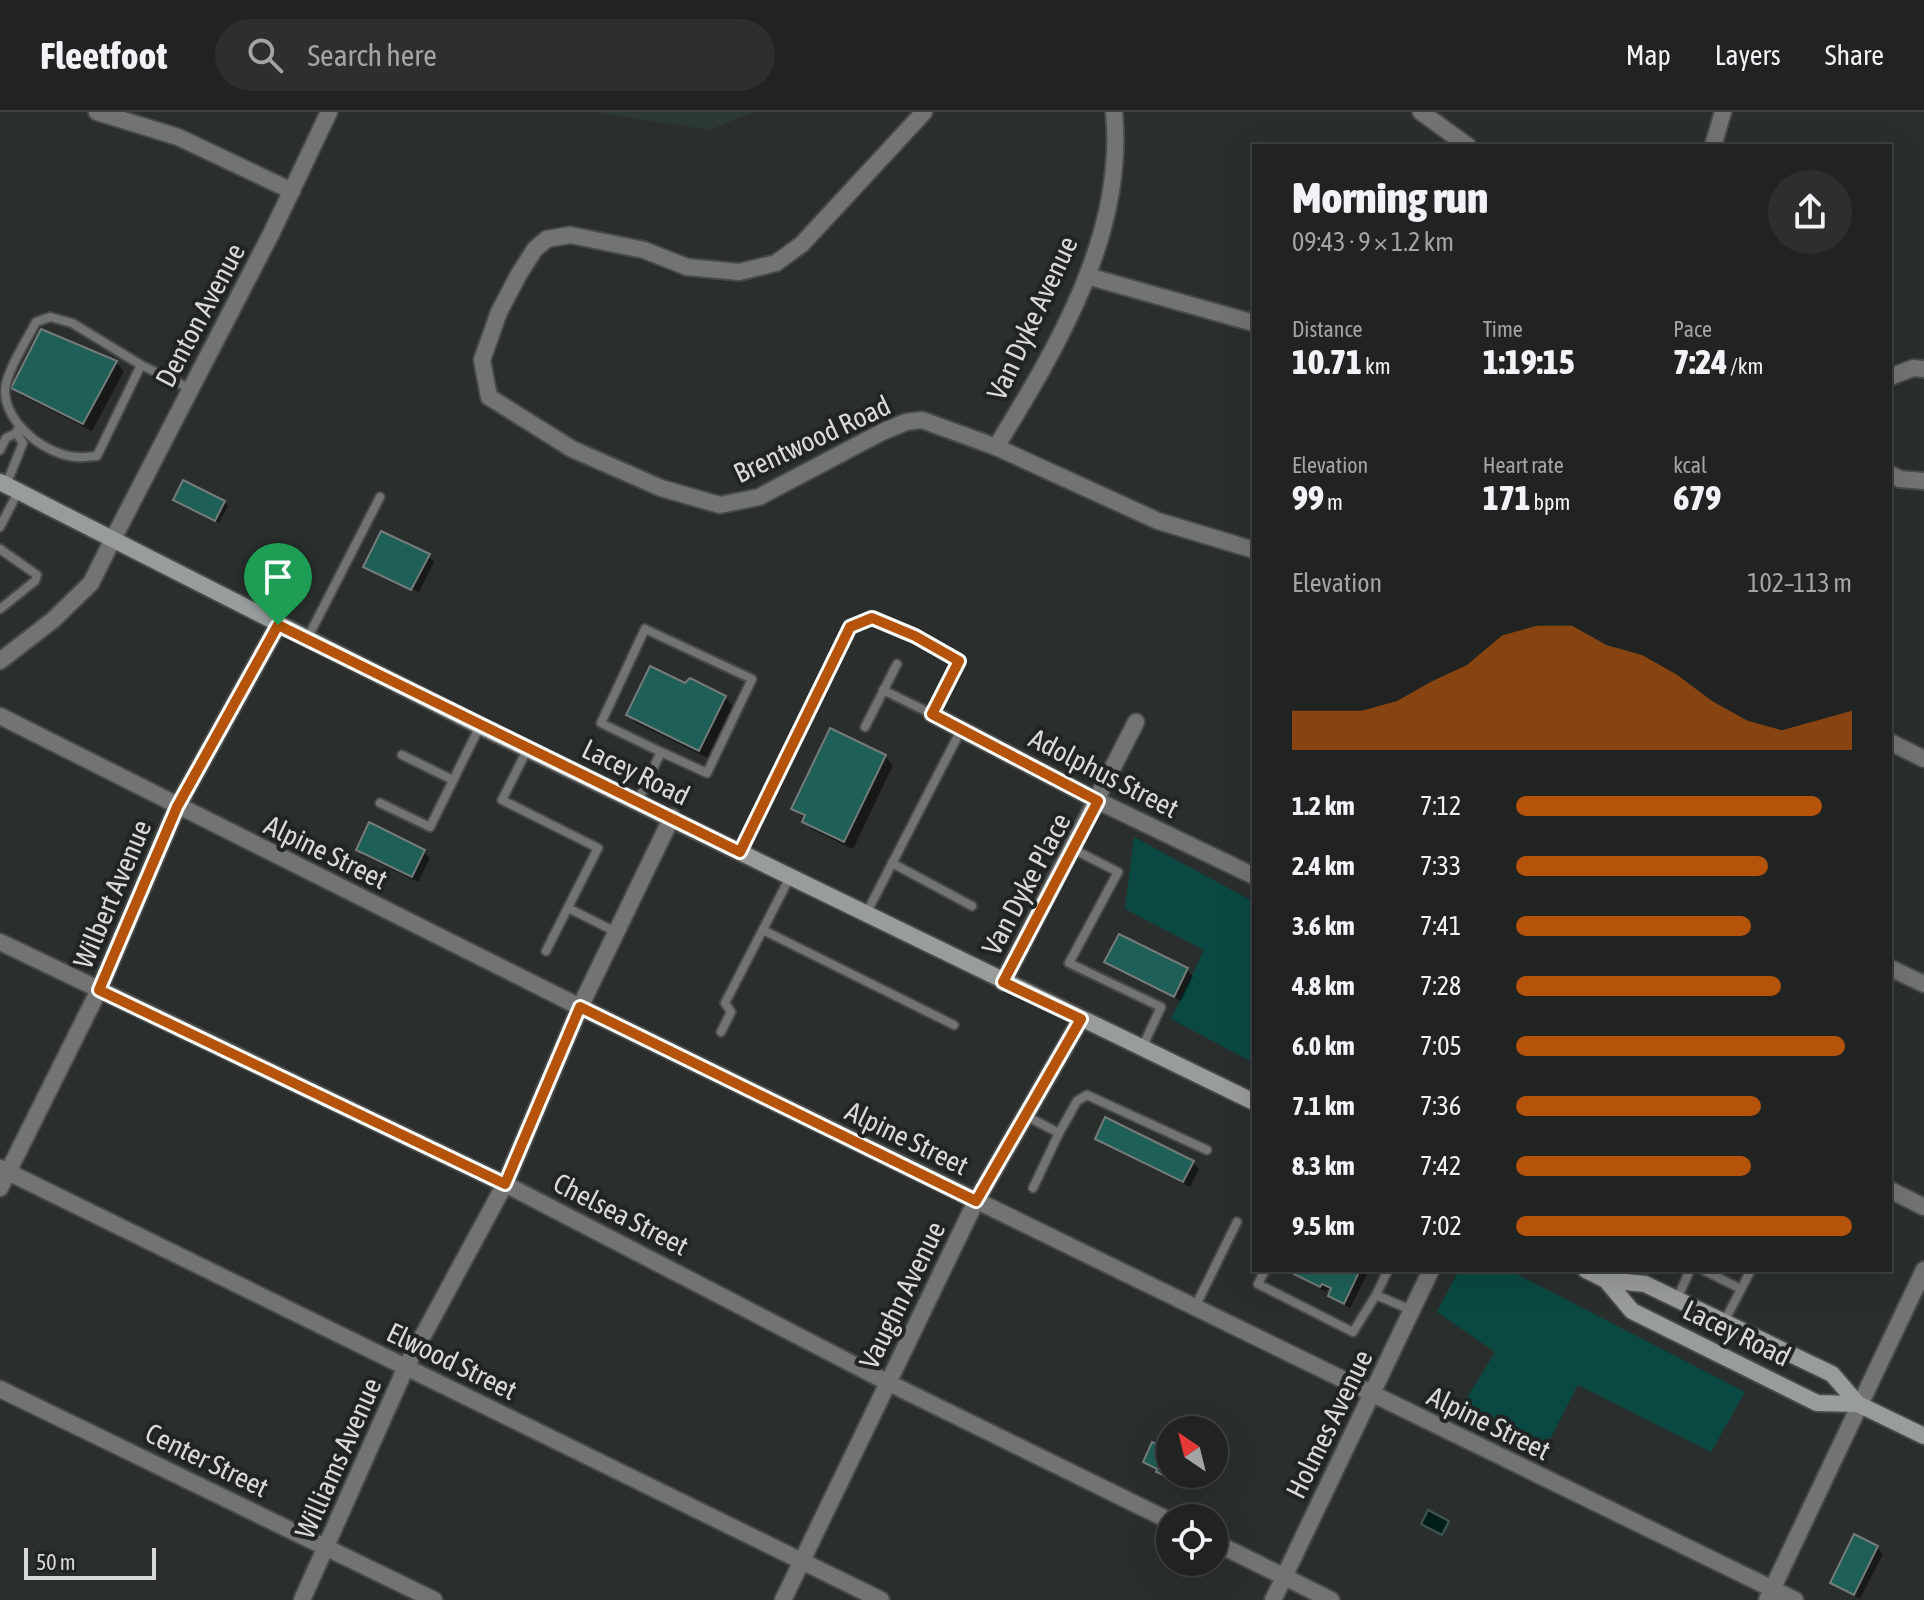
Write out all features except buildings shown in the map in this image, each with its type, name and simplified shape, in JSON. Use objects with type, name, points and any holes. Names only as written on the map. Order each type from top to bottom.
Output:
[{"type":"main road","name":"Lacey Road","points":[[8,487],[480,726],[1252,1101]]},
{"type":"main road","name":"Lacey Road","points":[[1590,1272],[1606,1280],[1645,1284],[1832,1374],[1858,1404],[1924,1436]]},
{"type":"main road","name":"Lacey Road","points":[[1606,1280],[1632,1311],[1817,1403],[1858,1404]]},
{"type":"street","points":[[97,112],[178,137],[292,191]]},
{"type":"street","name":"Denton Avenue","points":[[2,654],[53,620],[91,583],[292,191],[329,112]]},
{"type":"street","name":"Brentwood Road","points":[[924,112],[802,244],[776,263],[739,272],[687,267],[644,250],[570,235],[547,239],[535,249],[519,274],[490,336],[482,360],[489,397],[572,449],[661,488],[720,505],[743,502],[781,488],[832,457],[906,422],[922,420],[996,447],[1158,521],[1252,549]]},
{"type":"street","name":"Van Dyke Avenue","points":[[996,447],[1040,375],[1087,276],[1105,216],[1113,175],[1114,112]]},
{"type":"street","points":[[1421,112],[1465,144]]},
{"type":"street","points":[[1714,144],[1723,112]]},
{"type":"street","points":[[1087,276],[1252,322]]},
{"type":"street","points":[[1892,376],[1913,368],[1924,369]]},
{"type":"street","points":[[1892,475],[1900,479],[1924,481]]},
{"type":"street","name":"Wilbert Avenue","points":[[0,1188],[4,1170],[99,990],[177,807],[278,625]]},
{"type":"street","name":"Adolphus Street","points":[[932,714],[1098,801],[1252,875]]},
{"type":"street","name":"Alpine Street","points":[[0,716],[580,1007],[1770,1594],[1795,1600]]},
{"type":"street","name":"Van Dyke Place","points":[[1003,982],[1136,722]]},
{"type":"street","points":[[1892,743],[1924,759]]},
{"type":"street","name":"Williams Avenue","points":[[302,1600],[406,1367],[505,1184],[580,1007],[672,817]]},
{"type":"street","name":"Chelsea Street","points":[[0,942],[505,1184],[889,1383],[1156,1514]]},
{"type":"street","points":[[1892,969],[1924,984]]},
{"type":"street","name":"Vaughn Avenue","points":[[783,1600],[976,1201],[1081,1019]]},
{"type":"street","name":"Elwood Street","points":[[4,1170],[881,1600]]},
{"type":"street","points":[[1892,1191],[1924,1207]]},
{"type":"street","points":[[1770,1594],[1924,1270]]},
{"type":"street","name":"Holmes Avenue","points":[[1273,1600],[1430,1272]]},
{"type":"street","name":"Center Street","points":[[0,1389],[434,1600]]},
{"type":"street","points":[[1228,1549],[1331,1600]]},
{"type":"lane","points":[[0,527],[8,487],[23,443],[9,411],[5,389],[36,322],[50,317],[72,323],[141,365],[191,389]]},
{"type":"lane","points":[[17,430],[51,449],[76,458],[97,456],[141,365]]},
{"type":"lane","points":[[0,450],[6,438],[17,430]]},
{"type":"lane","points":[[307,639],[380,497]]},
{"type":"lane","points":[[0,549],[37,575],[35,581],[0,609]]},
{"type":"lane","points":[[740,852],[850,627],[872,618],[915,636],[959,661],[932,714],[883,690]]},
{"type":"lane","points":[[645,629],[752,679],[707,773],[661,752],[601,723],[645,629]]},
{"type":"lane","points":[[865,727],[897,664]]},
{"type":"lane","points":[[380,803],[430,827],[480,726]]},
{"type":"lane","points":[[866,915],[961,730]]},
{"type":"lane","points":[[528,749],[502,800],[598,848],[546,951]]},
{"type":"lane","points":[[638,801],[661,752]]},
{"type":"lane","points":[[402,755],[453,780]]},
{"type":"lane","points":[[1073,849],[1118,872],[1069,963],[1161,1007],[1142,1048]]},
{"type":"lane","points":[[892,863],[972,906]]},
{"type":"lane","points":[[721,1032],[731,1012],[725,1003],[790,877]]},
{"type":"lane","points":[[568,908],[616,932]]},
{"type":"lane","points":[[763,930],[954,1025]]},
{"type":"lane","points":[[1033,1188],[1077,1101],[1087,1095],[1207,1150]]},
{"type":"lane","points":[[1025,1115],[1059,1133]]},
{"type":"lane","points":[[1195,1308],[1237,1222]]},
{"type":"lane","points":[[1264,1272],[1258,1284],[1353,1332],[1387,1272]]},
{"type":"lane","points":[[1677,1299],[1689,1272]]},
{"type":"lane","points":[[1707,1272],[1741,1289]]},
{"type":"lane","points":[[1724,1322],[1750,1272]]},
{"type":"lane","points":[[1376,1295],[1412,1310]]},
{"type":"shaded area","points":[[594,112],[754,112],[709,130]]},
{"type":"shaded area","points":[[1428,1510],[1449,1521],[1442,1535],[1421,1524]]},
{"type":"green space","points":[[1134,837],[1252,901],[1252,1062],[1171,1019],[1204,950],[1125,909]]},
{"type":"green space","points":[[1458,1272],[1513,1272],[1745,1392],[1711,1452],[1578,1385],[1540,1458],[1457,1414],[1495,1352],[1437,1312]]},
{"type":"route","points":[[872,618],[915,636],[959,661],[932,714],[1098,801],[1003,982],[1081,1019],[976,1201],[580,1007],[505,1184],[99,990],[177,807],[278,625],[740,852],[850,627],[872,618]]}]
